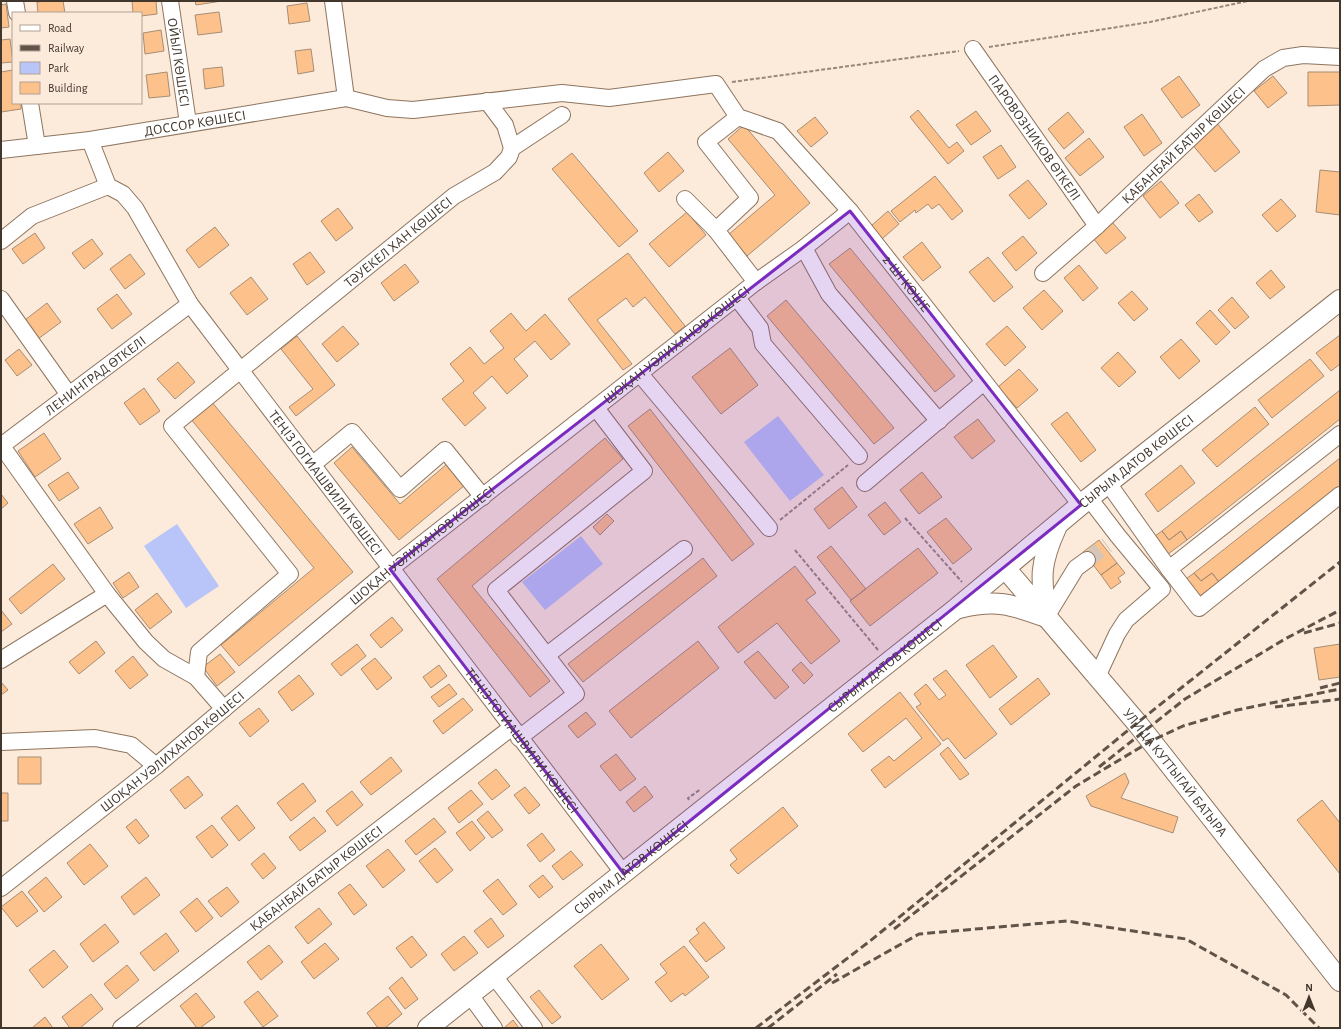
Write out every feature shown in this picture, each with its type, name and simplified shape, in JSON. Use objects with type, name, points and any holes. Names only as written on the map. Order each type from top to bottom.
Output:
[{"type":"main road","name":"СЫРЫМ ДАТОВ КӨШЕСІ","points":[[428,1028],[624,874],[957,608],[1085,501],[1340,300]]},
{"type":"main road","points":[[957,608],[980,603],[997,602],[1016,606],[1046,617],[1042,585],[1042,566],[1047,548],[1058,524]]},
{"type":"main road","name":"УЛИЦА КУТТЫГАЙ БАТЫРА","points":[[1005,568],[1151,741],[1340,980]]},
{"type":"street","points":[[15,1],[17,12]]},
{"type":"street","name":"ОЙЫЛ КӨШЕСІ","points":[[170,1],[188,124]]},
{"type":"street","points":[[333,1],[346,98]]},
{"type":"street","name":"ПАРОВОЗНИКОВ ӨТКЕЛІ","points":[[973,49],[1097,226]]},
{"type":"street","name":"ҚАБАНБАЙ БАТЫР КӨШЕСІ","points":[[1043,273],[1097,226],[1264,69],[1283,58],[1303,55],[1340,57]]},
{"type":"street","name":"ДОССОР КӨШЕСІ","points":[[1,150],[90,140],[346,98],[387,108],[413,110],[562,93],[609,98],[716,84],[738,118]]},
{"type":"street","points":[[487,101],[505,124],[512,148],[562,115]]},
{"type":"street","points":[[30,104],[37,146]]},
{"type":"street","points":[[716,230],[750,198],[706,142],[738,118]]},
{"type":"street","name":"2-ШІ КӨШЕ","points":[[738,118],[778,131],[850,211],[984,382],[1085,501],[1112,541],[1162,589],[1126,620],[1097,677]]},
{"type":"street","points":[[1,241],[32,216],[108,186],[90,140]]},
{"type":"street","name":"ТӘУЕКЕЛ ХАН КӨШЕСІ","points":[[196,677],[199,652],[290,574],[172,426],[454,196],[495,172],[509,157],[512,148]]},
{"type":"street","name":"ТЕҢІЗ ГОГИАШВИЛИ КӨШЕСІ","points":[[108,186],[122,194],[135,208],[190,304],[390,569],[624,874]]},
{"type":"street","points":[[685,199],[716,230],[756,282]]},
{"type":"street","name":"ШОҚАН УӘЛИХАНОВ КӨШЕСІ","points":[[1,888],[156,766],[390,569],[738,298],[756,282],[804,248],[850,211]]},
{"type":"street","points":[[804,248],[829,294],[939,421]]},
{"type":"street","points":[[738,298],[760,328],[763,344],[859,456]]},
{"type":"street","points":[[1,299],[69,395]]},
{"type":"street","name":"ЛЕНИНГРАД ӨТКЕЛІ","points":[[1,446],[190,304]]},
{"type":"street","points":[[640,374],[769,528]]},
{"type":"street","points":[[865,483],[984,382]]},
{"type":"street","points":[[596,408],[644,471],[496,590],[547,655],[684,549]]},
{"type":"street","points":[[312,466],[352,432],[400,489],[445,450],[483,497]]},
{"type":"street","points":[[1169,569],[1340,434]]},
{"type":"street","points":[[1,446],[107,594],[146,642],[164,658],[196,677],[224,709]]},
{"type":"street","points":[[1108,483],[1169,569],[1199,608],[1340,495]]},
{"type":"street","points":[[1046,617],[1076,568],[1087,560]]},
{"type":"street","points":[[1,660],[107,594]]},
{"type":"street","name":"ҚАБАНБАЙ БАТЫР КӨШЕСІ","points":[[121,1028],[515,733],[576,694],[547,655]]},
{"type":"street","points":[[1,742],[94,738],[131,745],[156,766]]},
{"type":"street","points":[[494,976],[534,1028]]},
{"type":"street","points":[[470,995],[494,1028]]},
{"type":"path","points":[[769,528],[859,456]]},
{"type":"path","points":[[905,518],[964,585]]},
{"type":"path","points":[[794,550],[882,654]]},
{"type":"highlighted area","points":[[850,211],[1081,505],[624,874],[390,569]]},
{"type":"green space","points":[[778,416],[824,475],[790,501],[744,442]]},
{"type":"green space","points":[[177,524],[219,586],[186,608],[144,546]]},
{"type":"green space","points":[[581,536],[603,564],[545,610],[522,582]]},
{"type":"building","points":[[63,1],[65,12],[38,12],[37,2]]},
{"type":"building","points":[[132,1],[156,1],[157,14],[142,16],[142,12],[133,12]]},
{"type":"building","points":[[195,1],[222,1],[196,5]]},
{"type":"building","points":[[307,3],[310,21],[289,24],[287,6]]},
{"type":"building","points":[[6,4],[9,27],[1,28],[1,5]]},
{"type":"building","points":[[219,12],[222,32],[198,35],[195,15]]},
{"type":"building","points":[[161,30],[164,51],[145,54],[143,33]]},
{"type":"building","points":[[10,39],[12,62],[1,63],[1,40]]},
{"type":"building","points":[[311,49],[314,71],[298,74],[295,51]]},
{"type":"building","points":[[222,67],[224,86],[205,89],[203,69]]},
{"type":"building","points":[[12,70],[12,104],[21,104],[21,109],[1,112],[1,72]]},
{"type":"building","points":[[167,72],[170,96],[149,98],[146,75]]},
{"type":"building","points":[[1308,72],[1340,72],[1340,105],[1308,106]]},
{"type":"building","points":[[1179,76],[1200,105],[1182,118],[1161,89]]},
{"type":"building","points":[[1273,76],[1287,93],[1268,108],[1254,91]]},
{"type":"building","points":[[918,110],[949,148],[957,142],[964,151],[948,164],[910,117]]},
{"type":"building","points":[[976,111],[991,131],[971,145],[956,125]]},
{"type":"building","points":[[1068,112],[1084,132],[1064,149],[1048,129]]},
{"type":"building","points":[[1142,114],[1162,143],[1144,156],[1124,127]]},
{"type":"building","points":[[815,117],[828,133],[811,147],[797,131]]},
{"type":"building","points":[[1216,122],[1240,152],[1215,172],[1191,143]]},
{"type":"building","points":[[744,125],[810,203],[747,256],[728,235],[775,195],[728,139]]},
{"type":"building","points":[[1089,138],[1104,157],[1080,176],[1065,158]]},
{"type":"building","points":[[1001,145],[1016,167],[998,179],[983,157]]},
{"type":"building","points":[[668,152],[684,171],[659,192],[644,173]]},
{"type":"building","points":[[572,153],[638,231],[619,247],[552,169]]},
{"type":"building","points":[[1320,170],[1340,172],[1340,215],[1316,212]]},
{"type":"building","points":[[935,176],[963,211],[952,220],[939,204],[932,209],[928,204],[916,213],[915,210],[900,222],[891,211]]},
{"type":"building","points":[[1028,180],[1047,204],[1029,219],[1009,195]]},
{"type":"building","points":[[1161,181],[1179,203],[1160,218],[1143,196]]},
{"type":"building","points":[[1199,194],[1213,212],[1199,222],[1185,205]]},
{"type":"building","points":[[1281,199],[1296,216],[1277,232],[1262,215]]},
{"type":"building","points":[[338,208],[353,228],[336,241],[321,221]]},
{"type":"building","points":[[888,211],[899,224],[882,239],[871,226]]},
{"type":"building","points":[[687,212],[706,235],[669,267],[649,244]]},
{"type":"building","points":[[1112,222],[1126,238],[1106,254],[1093,238]]},
{"type":"building","points":[[215,227],[229,245],[199,268],[186,250]]},
{"type":"building","points":[[35,233],[45,248],[23,264],[12,249]]},
{"type":"building","points":[[1023,236],[1037,253],[1016,271],[1002,253]]},
{"type":"building","points":[[92,239],[103,254],[84,269],[72,253]]},
{"type":"building","points":[[922,242],[941,267],[923,281],[903,257]]},
{"type":"building","points":[[850,248],[955,376],[935,392],[829,264]]},
{"type":"building","points":[[310,252],[325,272],[307,285],[293,264]]},
{"type":"building","points":[[628,253],[685,326],[675,334],[645,297],[633,307],[626,298],[597,320],[632,364],[623,370],[568,299]]},
{"type":"building","points":[[130,254],[145,274],[125,289],[110,269]]},
{"type":"building","points":[[988,257],[1013,287],[994,302],[969,272]]},
{"type":"building","points":[[405,264],[419,282],[394,301],[381,283]]},
{"type":"building","points":[[1079,265],[1098,288],[1083,301],[1064,278]]},
{"type":"building","points":[[1271,270],[1285,287],[1270,299],[1256,283]]},
{"type":"building","points":[[251,277],[268,299],[247,315],[230,293]]},
{"type":"building","points":[[1044,290],[1063,311],[1042,330],[1023,308]]},
{"type":"building","points":[[1132,291],[1148,309],[1134,321],[1118,303]]},
{"type":"building","points":[[117,294],[132,314],[112,329],[97,309]]},
{"type":"building","points":[[1232,297],[1249,317],[1235,329],[1218,310]]},
{"type":"building","points":[[786,300],[894,428],[874,444],[767,316]]},
{"type":"building","points":[[47,303],[61,322],[38,339],[25,320]]},
{"type":"building","points":[[1210,310],[1230,332],[1216,345],[1196,323]]},
{"type":"building","points":[[511,313],[526,331],[545,314],[570,344],[551,360],[535,341],[514,359],[528,376],[507,394],[492,376],[473,393],[486,408],[465,426],[442,399],[464,381],[450,364],[470,347],[484,364],[504,348],[490,331]]},
{"type":"building","points":[[343,326],[359,344],[337,362],[322,344]]},
{"type":"building","points":[[1007,326],[1026,347],[1005,366],[986,344]]},
{"type":"building","points":[[1340,335],[1340,364],[1331,371],[1316,353]]},
{"type":"building","points":[[297,336],[335,385],[296,416],[289,407],[313,389],[281,349]]},
{"type":"building","points":[[1181,339],[1200,361],[1179,379],[1160,357]]},
{"type":"building","points":[[730,348],[758,385],[721,414],[692,377]]},
{"type":"building","points":[[19,349],[32,365],[17,376],[5,360]]},
{"type":"building","points":[[1118,352],[1136,372],[1119,387],[1101,368]]},
{"type":"building","points":[[1310,359],[1324,376],[1272,418],[1258,400]]},
{"type":"building","points":[[178,362],[195,382],[175,399],[157,379]]},
{"type":"building","points":[[1019,369],[1038,390],[1017,408],[998,387]]},
{"type":"building","points":[[144,388],[160,411],[140,425],[124,403]]},
{"type":"building","points":[[1340,390],[1340,419],[1187,540],[1181,531],[1169,540],[1162,531]]},
{"type":"building","points":[[211,401],[353,572],[239,666],[221,645],[314,568],[190,418]]},
{"type":"building","points":[[1255,407],[1269,424],[1217,467],[1202,450]]},
{"type":"building","points":[[650,409],[754,544],[732,561],[628,426]]},
{"type":"building","points":[[1067,412],[1096,450],[1081,462],[1051,424]]},
{"type":"building","points":[[978,419],[995,441],[972,459],[954,437]]},
{"type":"building","points":[[44,433],[61,459],[35,477],[18,451]]},
{"type":"building","points":[[605,438],[623,459],[472,586],[550,681],[530,697],[437,579]]},
{"type":"building","points":[[352,447],[400,504],[447,464],[465,485],[399,540],[334,463]]},
{"type":"building","points":[[1340,458],[1340,486],[1219,582],[1212,573],[1201,581],[1194,573]]},
{"type":"building","points":[[1181,465],[1195,483],[1158,512],[1145,494]]},
{"type":"building","points":[[68,472],[79,488],[59,501],[48,485]]},
{"type":"building","points":[[922,472],[942,497],[919,514],[900,490]]},
{"type":"building","points":[[842,487],[857,507],[829,529],[814,509]]},
{"type":"building","points":[[1,494],[8,503],[1,509]]},
{"type":"building","points":[[885,502],[901,522],[884,535],[868,515]]},
{"type":"building","points":[[100,507],[113,528],[88,544],[74,524]]},
{"type":"building","points":[[607,514],[614,521],[600,535],[593,527]]},
{"type":"building","points":[[946,518],[972,549],[953,564],[927,532]]},
{"type":"building","points":[[1162,531],[1169,540],[1181,531],[1187,540],[1168,554],[1155,536]]},
{"type":"building","points":[[1099,540],[1117,563],[1101,575],[1083,552]]},
{"type":"building","points":[[831,546],[866,589],[851,600],[817,557]]},
{"type":"building","points":[[918,548],[938,573],[870,626],[850,601]]},
{"type":"building","points":[[703,558],[717,576],[583,682],[568,664]]},
{"type":"building","points":[[1117,563],[1125,573],[1118,578],[1121,582],[1111,589],[1101,575]]},
{"type":"building","points":[[53,564],[65,579],[21,614],[9,599]]},
{"type":"building","points":[[795,566],[816,593],[806,600],[840,641],[811,664],[777,623],[738,653],[718,627]]},
{"type":"building","points":[[129,572],[139,587],[123,598],[113,583]]},
{"type":"building","points":[[1194,573],[1201,581],[1212,573],[1219,582],[1200,596],[1186,579]]},
{"type":"building","points":[[157,593],[172,612],[150,629],[135,610]]},
{"type":"building","points":[[1,610],[12,624],[1,632]]},
{"type":"building","points":[[392,617],[403,630],[381,648],[370,635]]},
{"type":"building","points":[[96,641],[105,653],[79,674],[69,662]]},
{"type":"building","points":[[698,641],[719,668],[631,738],[609,711]]},
{"type":"building","points":[[357,644],[366,656],[341,676],[331,664]]},
{"type":"building","points":[[1340,644],[1340,677],[1319,680],[1314,648]]},
{"type":"building","points":[[993,645],[1017,677],[990,698],[966,665]]},
{"type":"building","points":[[758,651],[789,687],[775,699],[744,662]]},
{"type":"building","points":[[220,654],[235,672],[217,686],[203,667]]},
{"type":"building","points":[[133,656],[148,675],[130,689],[115,671]]},
{"type":"building","points":[[375,658],[392,678],[377,690],[361,669]]},
{"type":"building","points":[[801,662],[813,675],[804,684],[792,670]]},
{"type":"building","points":[[439,665],[447,676],[431,688],[423,677]]},
{"type":"building","points":[[946,670],[997,734],[965,759],[948,738],[943,741],[916,707],[921,704],[914,694],[926,684],[939,700],[946,695],[933,679]]},
{"type":"building","points":[[299,675],[314,694],[292,711],[278,692]]},
{"type":"building","points":[[1038,678],[1050,694],[1011,725],[999,709]]},
{"type":"building","points":[[1,682],[8,690],[1,695]]},
{"type":"building","points":[[449,684],[457,694],[439,707],[431,697]]},
{"type":"building","points":[[900,692],[941,744],[885,788],[871,770],[889,756],[894,761],[922,738],[906,718],[863,752],[848,734]]},
{"type":"building","points":[[463,698],[473,710],[443,734],[433,721]]},
{"type":"building","points":[[259,708],[269,721],[250,737],[239,723]]},
{"type":"building","points":[[586,712],[596,724],[578,738],[568,726]]},
{"type":"building","points":[[948,747],[969,774],[960,780],[940,754]]},
{"type":"building","points":[[616,754],[636,779],[620,791],[600,766]]},
{"type":"building","points":[[18,757],[41,757],[41,784],[18,784]]},
{"type":"building","points":[[391,757],[402,771],[371,795],[360,782]]},
{"type":"building","points":[[496,769],[510,786],[492,800],[478,783]]},
{"type":"building","points":[[1125,773],[1129,782],[1121,798],[1178,817],[1173,833],[1091,806],[1086,796]]},
{"type":"building","points":[[188,776],[203,795],[185,809],[170,790]]},
{"type":"building","points":[[303,783],[316,801],[291,821],[277,803]]},
{"type":"building","points":[[645,786],[653,797],[634,812],[626,802]]},
{"type":"building","points":[[525,787],[540,805],[529,814],[514,795]]},
{"type":"building","points":[[471,790],[483,804],[459,823],[448,808]]},
{"type":"building","points":[[352,791],[363,805],[337,826],[326,811]]},
{"type":"building","points":[[1,793],[8,793],[8,821],[1,821]]},
{"type":"building","points":[[1322,800],[1340,823],[1340,874],[1297,820]]},
{"type":"building","points":[[237,805],[255,828],[239,841],[221,818]]},
{"type":"building","points":[[783,807],[798,826],[738,874],[730,865],[737,859],[730,850]]},
{"type":"building","points":[[488,811],[503,830],[492,838],[477,820]]},
{"type":"building","points":[[314,817],[326,831],[300,851],[289,837]]},
{"type":"building","points":[[434,818],[446,832],[416,855],[405,841]]},
{"type":"building","points":[[136,819],[149,836],[139,844],[126,827]]},
{"type":"building","points":[[472,821],[485,838],[470,851],[456,833]]},
{"type":"building","points":[[212,825],[228,845],[212,858],[196,837]]},
{"type":"building","points":[[542,833],[555,850],[540,862],[527,845]]},
{"type":"building","points":[[90,844],[108,866],[84,885],[67,863]]},
{"type":"building","points":[[435,848],[453,870],[437,883],[419,861]]},
{"type":"building","points":[[388,849],[405,870],[383,888],[366,866]]},
{"type":"building","points":[[571,851],[583,865],[563,880],[552,866]]},
{"type":"building","points":[[264,853],[276,868],[263,879],[251,864]]},
{"type":"building","points":[[543,875],[553,887],[539,898],[529,886]]},
{"type":"building","points":[[46,877],[62,897],[44,912],[28,892]]},
{"type":"building","points":[[146,877],[160,895],[134,915],[121,897]]},
{"type":"building","points":[[498,879],[517,904],[503,915],[483,891]]},
{"type":"building","points":[[350,884],[367,905],[354,915],[338,893]]},
{"type":"building","points":[[227,887],[239,902],[221,917],[208,901]]},
{"type":"building","points":[[22,891],[38,911],[17,927],[1,907]]},
{"type":"building","points":[[197,898],[213,918],[196,932],[180,912]]},
{"type":"building","points":[[319,908],[332,924],[308,944],[295,927]]},
{"type":"building","points":[[491,918],[504,936],[488,948],[474,931]]},
{"type":"building","points":[[704,922],[725,948],[706,962],[689,941],[699,933],[696,929]]},
{"type":"building","points":[[105,924],[119,942],[93,962],[80,944]]},
{"type":"building","points":[[166,933],[179,951],[154,971],[140,953]]},
{"type":"building","points":[[412,936],[427,955],[411,968],[396,948]]},
{"type":"building","points":[[464,936],[478,953],[454,971],[441,954]]},
{"type":"building","points":[[325,943],[339,959],[314,979],[301,962]]},
{"type":"building","points":[[601,944],[629,979],[602,1000],[574,966]]},
{"type":"building","points":[[269,945],[283,962],[261,980],[247,962]]},
{"type":"building","points":[[684,946],[709,977],[685,996],[683,993],[671,1002],[655,982],[667,973],[660,964]]},
{"type":"building","points":[[54,950],[68,967],[43,988],[29,970]]},
{"type":"building","points":[[127,965],[139,980],[116,999],[104,984]]},
{"type":"building","points":[[402,977],[418,999],[405,1009],[389,988]]},
{"type":"building","points":[[539,990],[561,1017],[552,1024],[530,997]]},
{"type":"building","points":[[258,991],[278,1016],[263,1027],[244,1002]]},
{"type":"building","points":[[196,993],[215,1017],[200,1028],[197,1028],[180,1006]]},
{"type":"building","points":[[91,994],[103,1009],[80,1028],[70,1028],[62,1017]]},
{"type":"building","points":[[388,996],[402,1014],[385,1028],[378,1028],[367,1013]]},
{"type":"building","points":[[45,1017],[53,1028],[32,1028]]},
{"type":"building","points":[[513,1020],[519,1028],[504,1028]]},
{"type":"tunnel","points":[[1087,560],[1107,545]]},
{"type":"railway","points":[[756,1028],[870,941],[1137,723],[1340,562]]},
{"type":"railway","points":[[1099,767],[1185,699],[1285,639],[1340,610]]},
{"type":"railway","points":[[1304,633],[1340,623]]},
{"type":"railway","points":[[1320,688],[1340,683]]},
{"type":"railway","points":[[894,929],[1076,786],[1151,741],[1183,726],[1237,710],[1340,689]]},
{"type":"railway","points":[[1275,707],[1340,699]]},
{"type":"railway","points":[[832,983],[919,934],[1067,921],[1186,939],[1286,995],[1319,1028]]},
{"type":"railway","points":[[768,1028],[837,974]]}]
